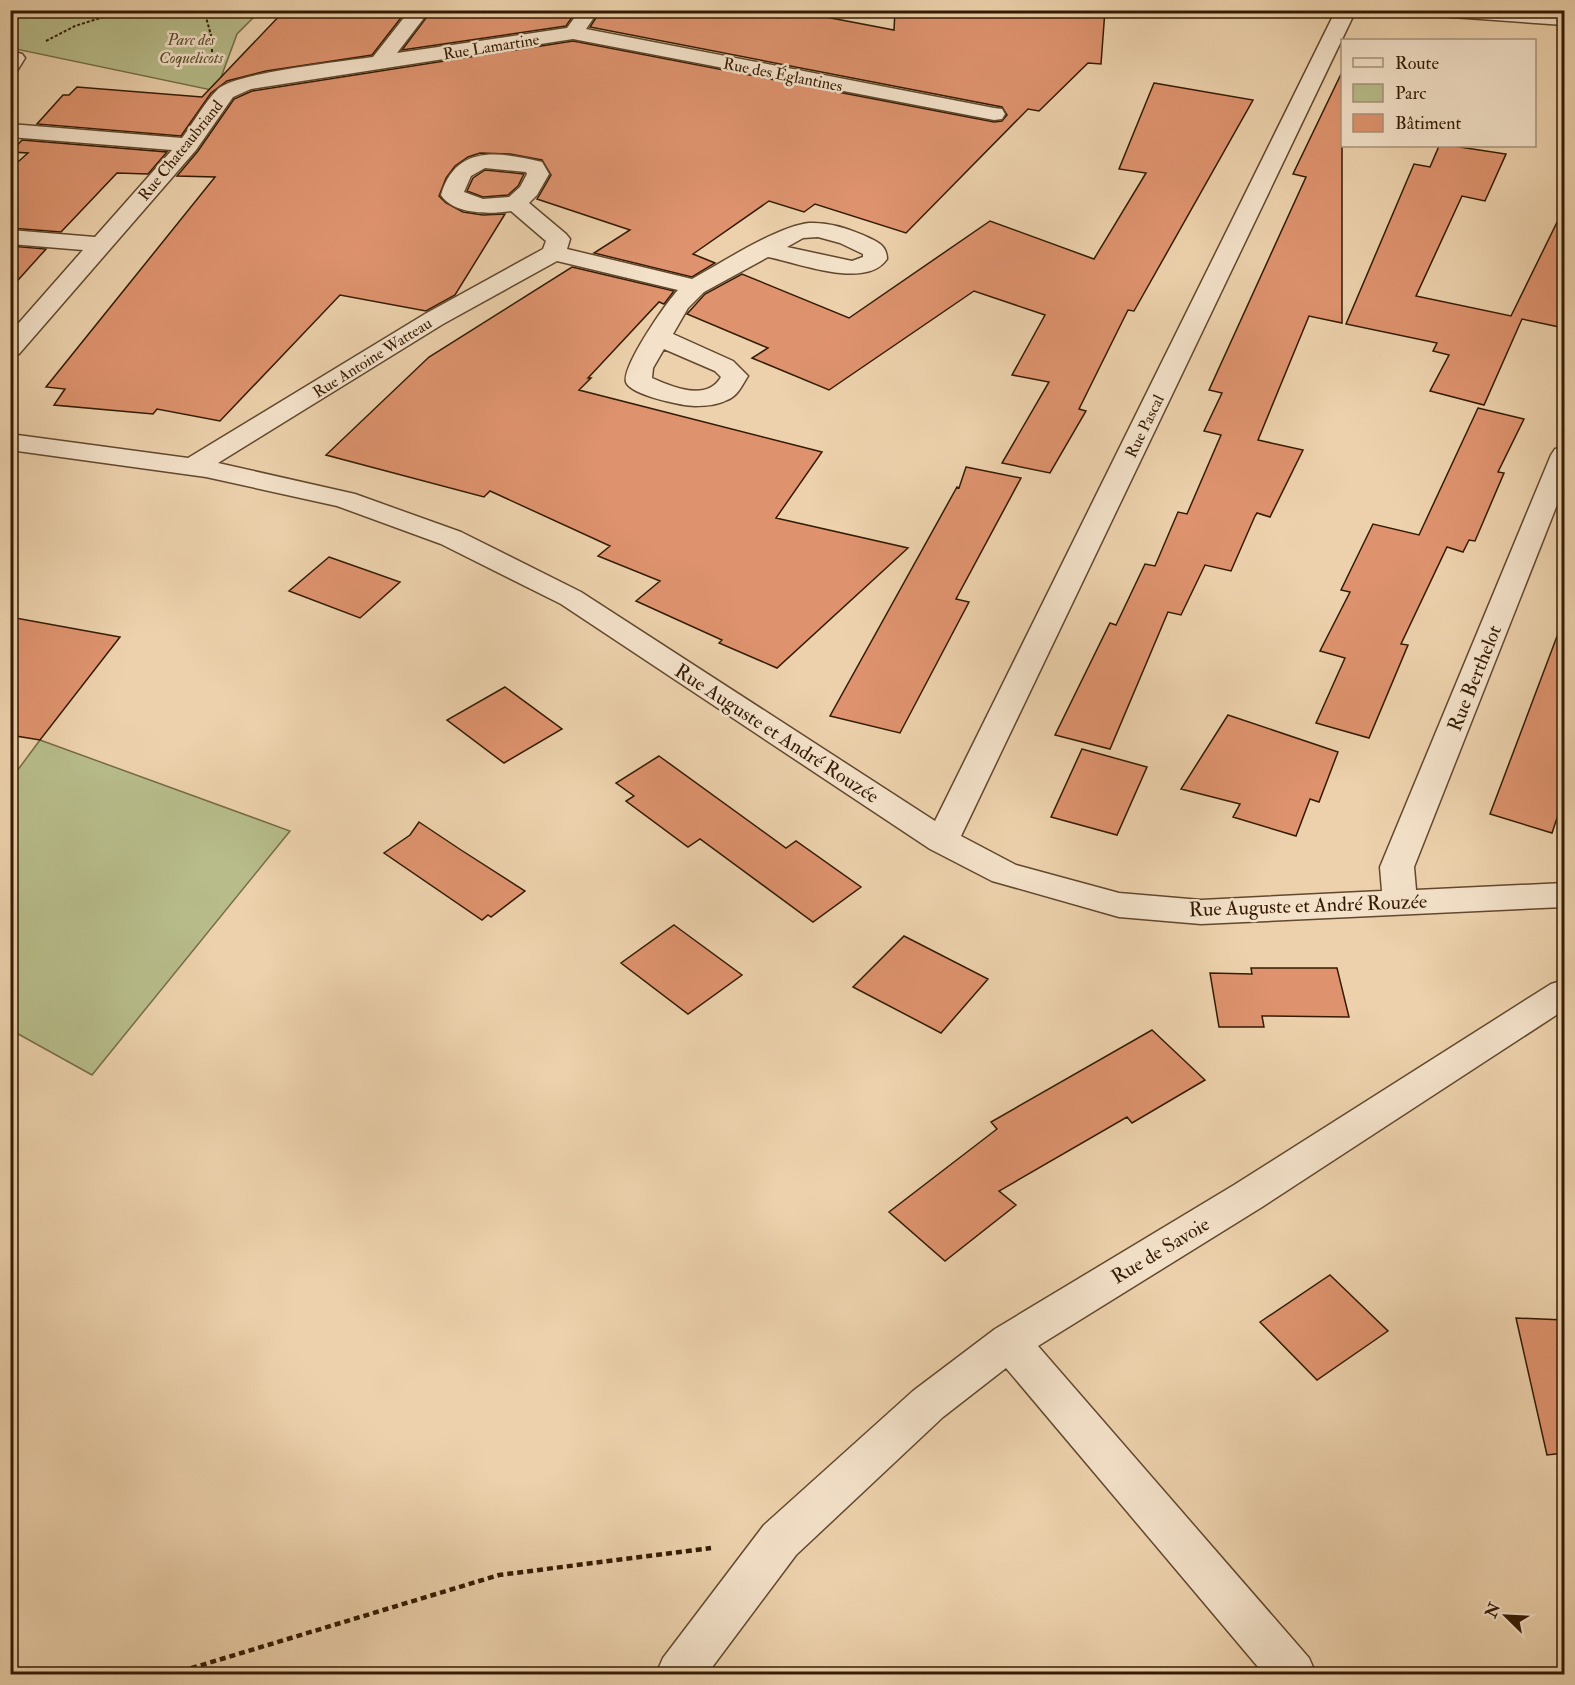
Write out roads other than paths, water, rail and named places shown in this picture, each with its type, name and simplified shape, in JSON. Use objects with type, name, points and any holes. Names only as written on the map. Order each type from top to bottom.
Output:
[{"type":"street","points":[[380,62],[421,10]]},
{"type":"street","points":[[573,33],[590,10]]},
{"type":"street","name":"Rue Pascal","points":[[942,841],[1346,10]]},
{"type":"street","points":[[1438,10],[1564,19]]},
{"type":"street","name":"Rue Lamartine","points":[[380,62],[573,33]]},
{"type":"street","name":"Rue des Églantines","points":[[573,33],[994,114]]},
{"type":"street","name":"Rue Chateaubriand","points":[[10,349],[188,145],[226,93],[235,87],[380,62]]},
{"type":"street","points":[[10,130],[188,145]]},
{"type":"street","points":[[516,203],[558,239],[554,253],[695,287]]},
{"type":"street","points":[[10,237],[101,245]]},
{"type":"street","points":[[659,337],[678,304],[695,287],[765,249]]},
{"type":"street","name":"Rue Antoine Watteau","points":[[194,467],[434,319],[554,253]]},
{"type":"street","name":"Rue Auguste et André Rouzée","points":[[10,442],[194,467],[345,500],[452,538],[571,598],[942,841],[1004,873],[1119,905],[1201,912],[1564,895]]},
{"type":"street","name":"Rue Berthelot","points":[[1400,902],[1397,867],[1564,455]]},
{"type":"street","name":"Rue de Savoie","points":[[680,1674],[780,1540],[928,1404],[1009,1342],[1248,1196],[1564,993]]},
{"type":"street","points":[[1009,1342],[1293,1674]]},
{"type":"park label","name":"Parc des Coquelicots","points":[[191,48]]}]
